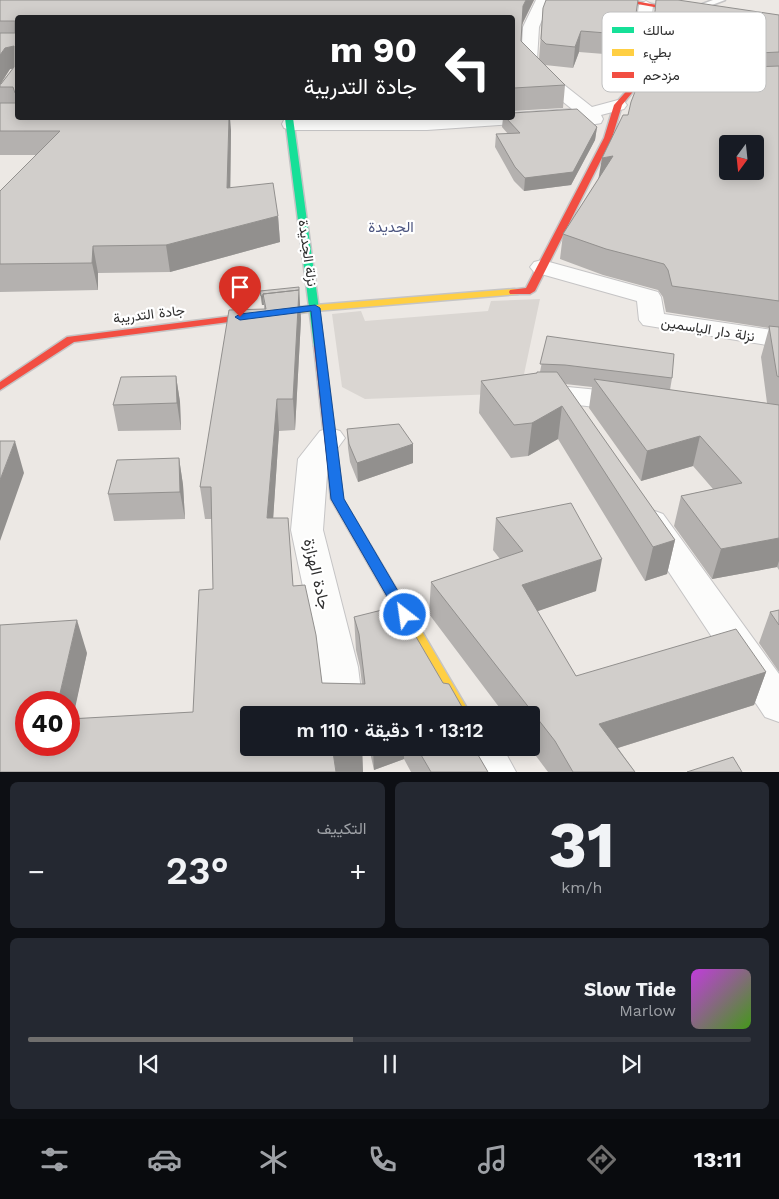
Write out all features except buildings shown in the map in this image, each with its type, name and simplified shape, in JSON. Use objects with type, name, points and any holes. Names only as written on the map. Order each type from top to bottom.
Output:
[{"type":"street","points":[[543,0],[531,27],[529,61],[543,77],[589,113],[608,138]]},
{"type":"street","points":[[618,0],[688,12]]},
{"type":"street","points":[[645,12],[646,5]]},
{"type":"street","points":[[515,24],[531,27]]},
{"type":"street","points":[[542,267],[608,138],[618,105],[629,92]]},
{"type":"street","points":[[515,118],[589,113],[618,105]]},
{"type":"street","points":[[290,121],[427,124],[486,120]]},
{"type":"street","name":"نزلة الجديدة","points":[[290,121],[315,308],[337,499],[458,706]]},
{"type":"street","name":"جادة التدريبة","points":[[0,387],[6,385],[71,339],[315,308],[530,292],[542,267]]},
{"type":"street","name":"نزلة دار الياسمين","points":[[542,267],[649,297],[652,320],[779,340]]},
{"type":"street","points":[[520,393],[562,394],[651,405]]},
{"type":"street","points":[[562,394],[585,427]]},
{"type":"street","name":"جادة الهزازة","points":[[330,438],[313,459],[307,530],[339,667],[344,706]]},
{"type":"street","points":[[636,500],[779,705]]},
{"type":"street","points":[[487,756],[496,772]]},
{"type":"lane","points":[[688,12],[721,0]]},
{"type":"shaded area","points":[[540,299],[520,393],[365,399],[342,387],[332,314],[361,311],[365,321],[488,311],[491,301]]},
{"type":"traffic: fast","points":[[289,120],[319,346]]},
{"type":"traffic: slow","points":[[256,316],[315,308],[514,292]]},
{"type":"traffic: slow","points":[[409,622],[458,706]]},
{"type":"traffic: jam","points":[[618,0],[693,12]]},
{"type":"traffic: jam","points":[[514,292],[530,291],[608,138],[618,105],[629,92]]},
{"type":"traffic: jam","points":[[0,387],[71,339],[256,316]]},
{"type":"traffic: jam","points":[[319,346],[337,499],[409,622]]},
{"type":"district","name":"الجديدة","points":[[391,227]]},
{"type":"route","points":[[240,317],[315,308],[337,499],[405,615]]}]
